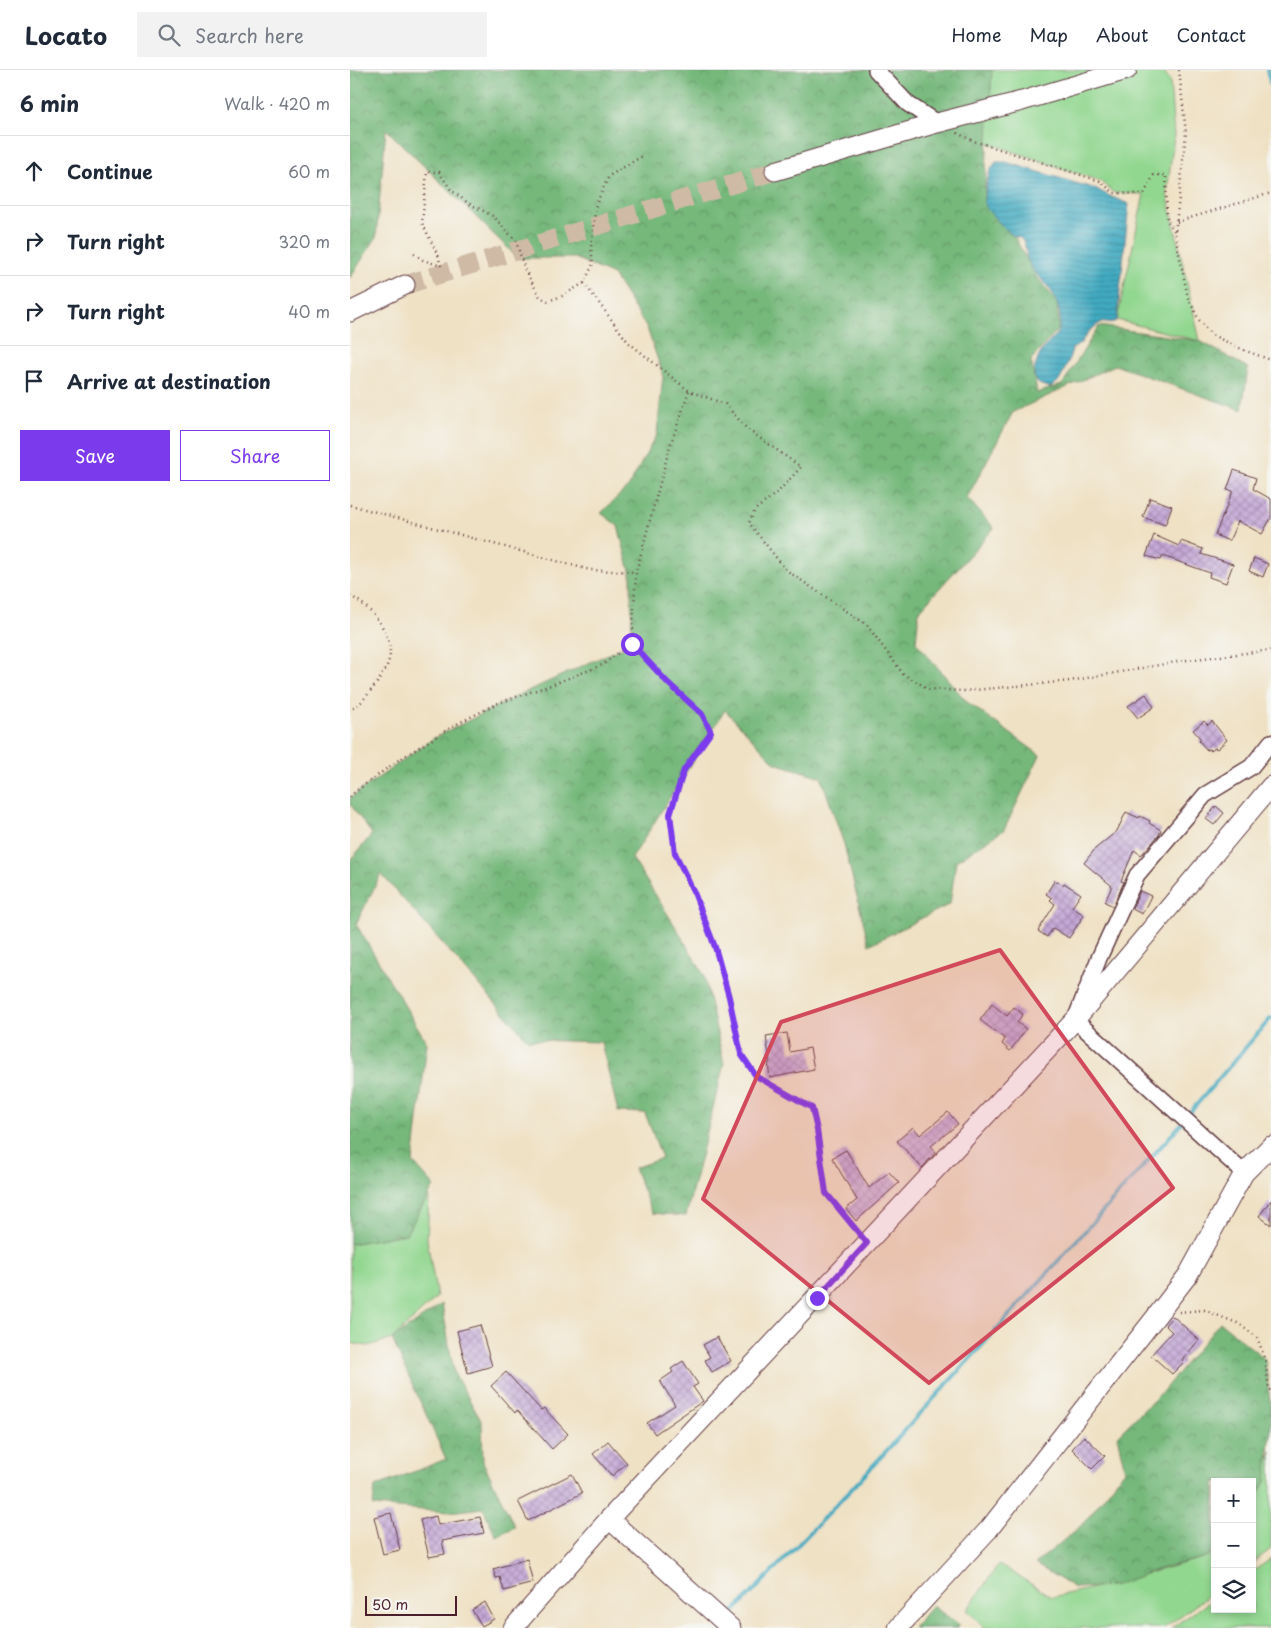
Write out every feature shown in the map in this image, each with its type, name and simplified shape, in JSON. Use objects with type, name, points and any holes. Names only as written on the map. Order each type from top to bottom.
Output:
[{"type":"street","points":[[876,70],[908,104],[936,123]]},
{"type":"street","points":[[775,171],[936,123],[1022,101],[1126,70]]},
{"type":"street","points":[[350,312],[405,285]]},
{"type":"street","points":[[1075,1020],[1099,958],[1137,875],[1205,795],[1250,767],[1271,742]]},
{"type":"street","points":[[513,1628],[609,1519],[1075,1020],[1271,786]]},
{"type":"street","points":[[1075,1020],[1244,1173]]},
{"type":"street","points":[[898,1628],[989,1529],[1158,1314],[1188,1275],[1244,1173],[1271,1146]]},
{"type":"street","points":[[609,1519],[731,1628]]},
{"type":"path","points":[[1175,234],[1186,133],[1179,70]]},
{"type":"path","points":[[936,123],[974,141],[1100,181],[1114,193],[1144,194],[1154,175],[1166,175],[1167,220],[1175,234],[1188,298],[1199,320],[1212,334],[1246,351],[1271,360]]},
{"type":"path","points":[[414,254],[423,260],[441,266],[438,254],[422,223],[427,172],[439,172],[451,190],[468,203],[493,216],[516,241],[525,270],[540,297],[548,301],[562,296],[584,283],[594,264],[591,247],[596,204],[609,176],[644,155]]},
{"type":"path","points":[[1177,222],[1271,193]]},
{"type":"path","points":[[584,283],[628,342],[689,390],[725,404],[747,429],[800,467],[779,491],[755,510],[749,524],[786,570],[866,625],[903,674],[929,689],[964,691],[1070,681],[1187,660],[1271,650]]},
{"type":"path","points":[[689,390],[670,446],[636,572],[632,644],[668,683],[702,714],[711,732],[684,770],[670,814],[675,853],[695,895],[715,947],[729,997],[741,1054],[756,1076],[812,1108],[826,1193],[867,1243]]},
{"type":"path","points":[[350,505],[590,570],[636,572]]},
{"type":"path","points":[[350,596],[375,615],[386,635],[390,652],[383,676],[359,706],[350,710]]},
{"type":"path","points":[[350,797],[397,761],[455,725],[496,704],[602,665],[632,644]]},
{"type":"path","points":[[1158,1314],[1204,1310],[1237,1323],[1257,1337],[1271,1390]]},
{"type":"highlighted area","points":[[1000,950],[1173,1188],[929,1383],[703,1199],[781,1022]]},
{"type":"green space","points":[[350,70],[992,70],[984,202],[1014,236],[1036,276],[1057,302],[1059,328],[1031,360],[1037,393],[1062,385],[1099,326],[1200,341],[1248,368],[1242,410],[1115,365],[1013,412],[967,498],[994,528],[919,611],[916,642],[967,702],[1040,755],[1004,830],[956,861],[950,904],[869,945],[844,844],[821,777],[775,763],[725,710],[632,858],[704,975],[724,1064],[686,1216],[652,1213],[634,1168],[662,1158],[645,1113],[618,1112],[601,1042],[528,1040],[381,874],[356,924],[427,1043],[413,1162],[434,1186],[406,1234],[350,1244],[350,861],[372,834],[350,804],[350,798],[434,738],[517,696],[632,643],[631,575],[618,526],[601,513],[629,486],[657,434],[663,375],[647,328],[613,275],[575,258],[518,258],[386,129],[376,238],[350,278]]},
{"type":"green space","points":[[986,70],[1162,70],[1170,81],[1174,136],[1167,193],[1200,341],[1117,320],[1144,194],[1114,193],[1100,181],[956,132]]},
{"type":"green space","points":[[429,1195],[427,1240],[437,1297],[392,1339],[368,1346],[350,1343],[350,1244],[406,1234]]},
{"type":"green space","points":[[442,1304],[454,1373],[482,1422],[483,1462],[515,1527],[496,1536],[483,1508],[449,1512],[373,1506],[375,1487],[446,1459],[392,1339]]},
{"type":"green space","points":[[1220,1322],[1265,1359],[1271,1410],[1266,1482],[1256,1498],[1256,1478],[1211,1478],[1211,1553],[1206,1557],[1156,1570],[1113,1586],[1075,1588],[1035,1564],[1082,1525],[1125,1470],[1117,1436],[1163,1391]]},
{"type":"green space","points":[[1271,1451],[1271,1549],[1256,1560],[1256,1505]]},
{"type":"green space","points":[[1211,1554],[1211,1594],[1164,1628],[985,1628],[967,1610],[999,1564],[1052,1597],[1098,1587]]},
{"type":"green space","points":[[1271,1559],[1271,1628],[1171,1628],[1211,1601],[1211,1613],[1256,1613],[1256,1569]]},
{"type":"green space","points":[[932,1606],[960,1625],[958,1628],[913,1628]]},
{"type":"water","points":[[996,162],[1006,162],[1096,189],[1129,204],[1117,320],[1100,323],[1089,331],[1080,344],[1072,349],[1060,380],[1050,388],[1037,382],[1034,373],[1037,360],[1043,349],[1058,331],[1060,324],[1059,311],[1053,294],[1031,266],[1023,241],[1006,230],[985,206],[984,199],[987,180]]},
{"type":"building","points":[[1234,470],[1256,478],[1253,489],[1271,499],[1271,518],[1262,534],[1238,521],[1229,541],[1215,535],[1233,491],[1227,490]]},
{"type":"building","points":[[1150,498],[1172,506],[1165,525],[1143,517]]},
{"type":"building","points":[[1154,535],[1179,546],[1181,541],[1203,549],[1201,554],[1233,564],[1226,583],[1209,577],[1210,573],[1163,556],[1161,560],[1146,556]]},
{"type":"building","points":[[1254,558],[1268,564],[1263,577],[1249,571]]},
{"type":"building","points":[[1146,694],[1154,707],[1138,718],[1128,706]]},
{"type":"building","points":[[1204,721],[1208,725],[1212,721],[1227,740],[1217,749],[1207,750],[1193,730]]},
{"type":"building","points":[[1216,806],[1224,813],[1214,825],[1206,819]]},
{"type":"building","points":[[1126,812],[1150,821],[1149,823],[1161,830],[1159,835],[1141,855],[1134,850],[1121,881],[1124,882],[1113,906],[1105,902],[1112,886],[1084,863],[1095,849],[1117,831]]},
{"type":"building","points":[[1055,880],[1063,885],[1064,883],[1081,894],[1072,907],[1084,915],[1069,938],[1053,928],[1047,937],[1038,931],[1055,904],[1050,900],[1052,898],[1046,894]]},
{"type":"building","points":[[1140,891],[1151,896],[1142,914],[1132,909]]},
{"type":"building","points":[[992,1004],[1007,1016],[1014,1007],[1023,1014],[1017,1022],[1026,1029],[1010,1051],[1002,1044],[1005,1039],[980,1020]]},
{"type":"building","points":[[787,1033],[790,1052],[810,1048],[814,1069],[770,1078],[766,1036]]},
{"type":"building","points":[[948,1112],[958,1124],[931,1146],[936,1152],[922,1168],[897,1141],[913,1127],[920,1135]]},
{"type":"building","points":[[846,1150],[869,1188],[889,1172],[899,1183],[856,1221],[846,1209],[857,1200],[832,1158]]},
{"type":"building","points":[[1271,1200],[1271,1225],[1259,1216]]},
{"type":"building","points":[[1173,1316],[1199,1340],[1182,1360],[1184,1362],[1172,1374],[1151,1355],[1172,1332],[1165,1325]]},
{"type":"building","points":[[480,1325],[492,1366],[468,1373],[457,1331]]},
{"type":"building","points":[[717,1337],[731,1361],[712,1372],[705,1360],[710,1357],[703,1345]]},
{"type":"building","points":[[683,1361],[698,1384],[693,1387],[703,1401],[655,1434],[647,1423],[675,1405],[660,1381],[673,1372],[671,1369]]},
{"type":"building","points":[[506,1372],[541,1410],[544,1408],[568,1434],[552,1449],[517,1410],[515,1413],[491,1386]]},
{"type":"building","points":[[1084,1436],[1105,1456],[1092,1469],[1072,1449]]},
{"type":"building","points":[[608,1441],[627,1463],[612,1476],[593,1454]]},
{"type":"building","points":[[572,1474],[582,1493],[528,1521],[518,1501]]},
{"type":"building","points":[[391,1513],[400,1550],[383,1554],[374,1517]]},
{"type":"building","points":[[436,1516],[438,1525],[480,1517],[484,1533],[442,1541],[445,1554],[429,1557],[420,1520]]},
{"type":"building","points":[[527,1559],[533,1583],[504,1591],[500,1577],[496,1578],[493,1569]]},
{"type":"building","points":[[485,1602],[494,1619],[482,1626],[472,1610]]},
{"type":"waterway","points":[[1267,70],[1271,85]]},
{"type":"waterway","points":[[1186,1117],[1271,1018]]},
{"type":"waterway","points":[[727,1619],[860,1480],[1182,1123]]},
{"type":"tunnel","points":[[405,285],[775,171]]},
{"type":"route","points":[[632,644],[668,683],[702,714],[711,732],[684,770],[670,814],[675,853],[695,895],[715,947],[729,997],[741,1054],[756,1076],[812,1108],[826,1193],[867,1243],[817,1298]]}]
